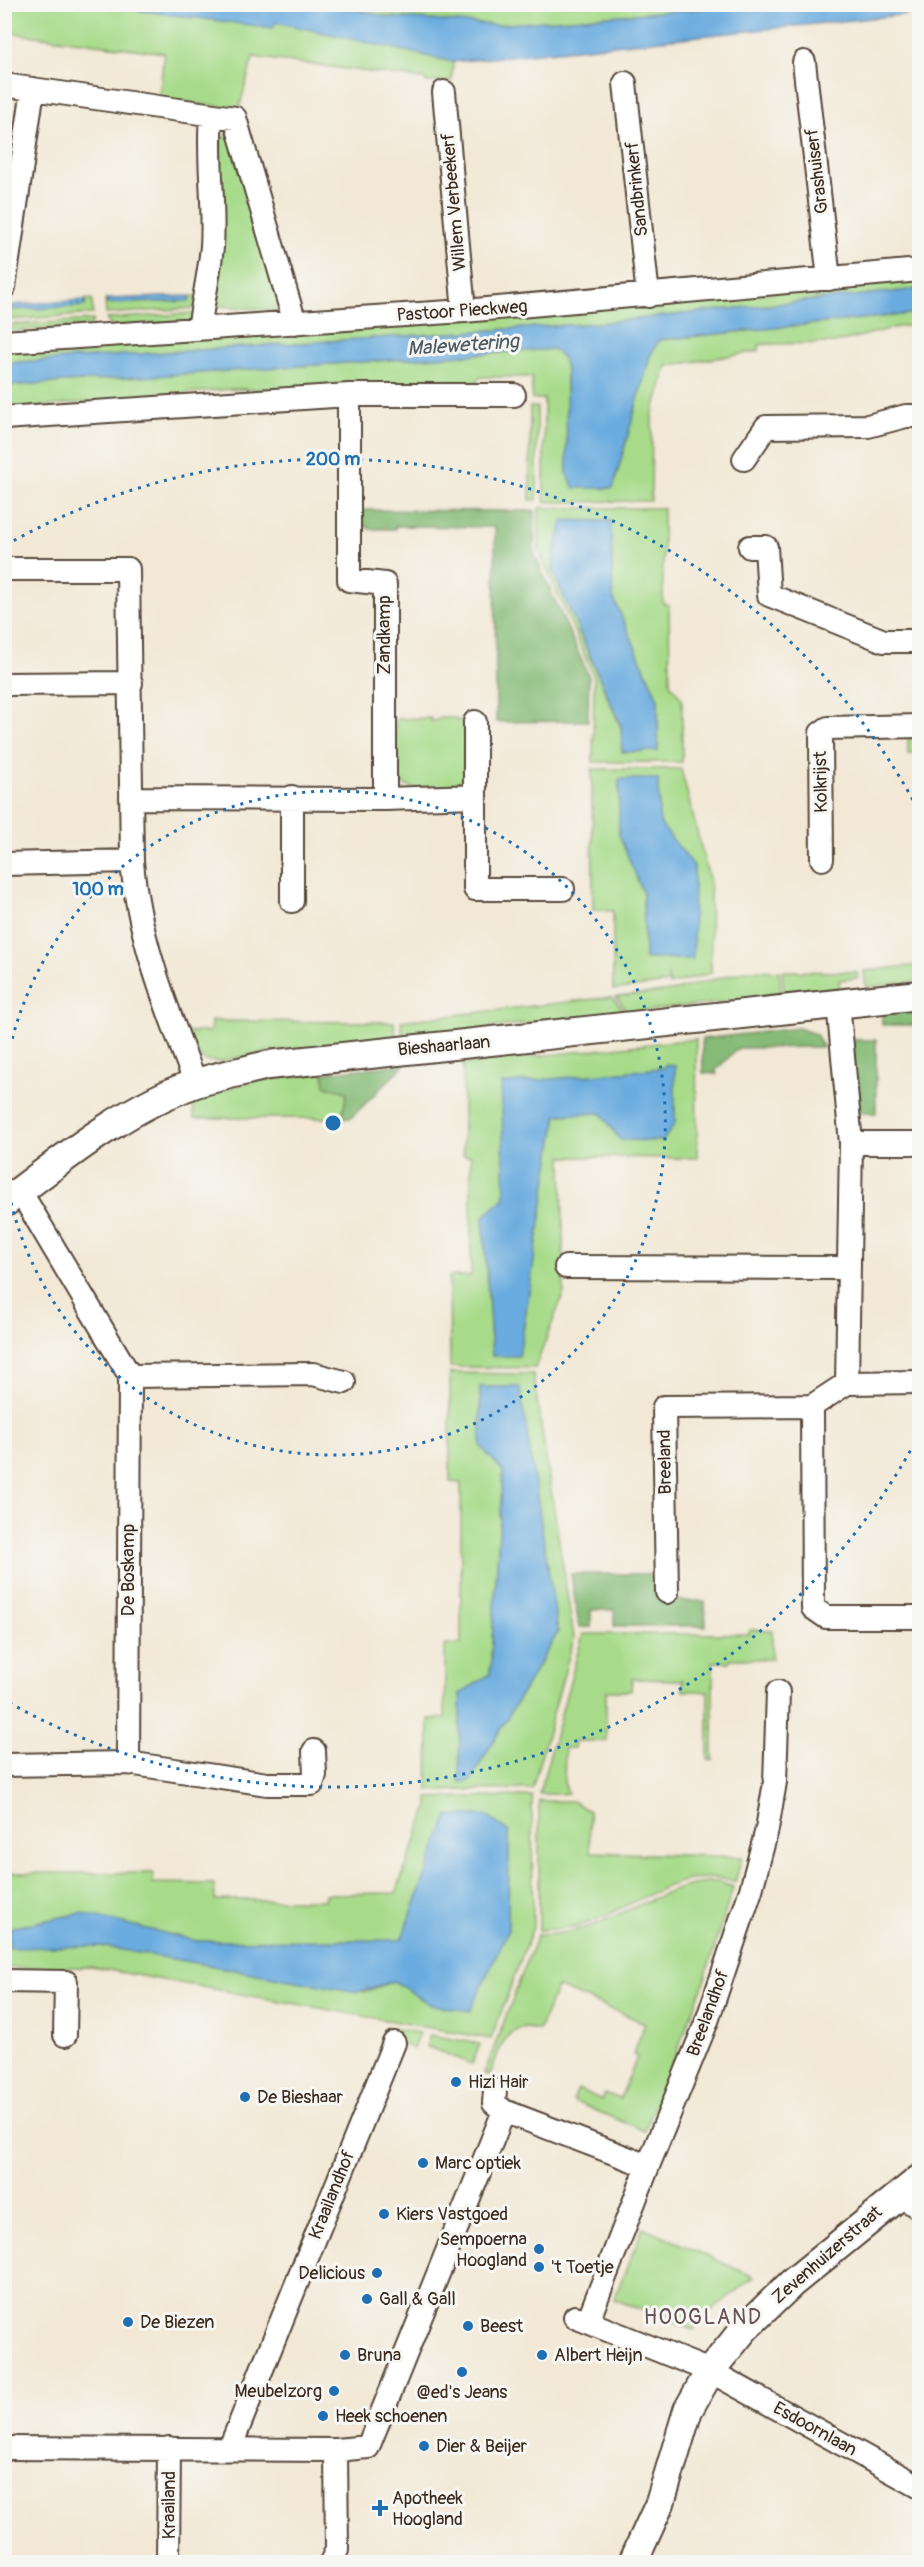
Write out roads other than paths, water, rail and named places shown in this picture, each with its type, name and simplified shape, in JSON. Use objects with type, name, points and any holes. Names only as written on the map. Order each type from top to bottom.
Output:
[{"type":"street","name":"Grashuiserf","points":[[804,62],[830,279]]},
{"type":"street","name":"Sandbrinkerf","points":[[625,83],[648,296]]},
{"type":"street","points":[[4,85],[235,118],[294,323]]},
{"type":"street","points":[[4,287],[33,89]]},
{"type":"street","name":"Willem Verbeekerf","points":[[444,92],[464,311]]},
{"type":"street","points":[[199,329],[212,248],[213,191],[208,144],[211,114]]},
{"type":"street","name":"Pastoor Pieckweg","points":[[4,342],[464,311],[920,270]]},
{"type":"street","points":[[4,418],[349,395],[514,394]]},
{"type":"street","name":"Zandkamp","points":[[349,395],[349,580],[385,584],[385,799]]},
{"type":"street","points":[[744,459],[766,427],[868,426],[906,416],[920,416]]},
{"type":"street","points":[[750,547],[766,547],[769,595],[884,640],[920,640]]},
{"type":"street","points":[[4,569],[128,569],[134,892],[156,980],[196,1083]]},
{"type":"street","points":[[4,684],[131,683]]},
{"type":"street","points":[[476,722],[475,889],[563,889]]},
{"type":"street","name":"Kolkrijst","points":[[822,859],[821,733],[828,728],[920,726]]},
{"type":"street","points":[[131,798],[385,799],[476,796]]},
{"type":"street","points":[[292,797],[292,901]]},
{"type":"street","points":[[4,864],[132,861]]},
{"type":"street","name":"Bieshaarlaan","points":[[12,1197],[103,1131],[139,1109],[196,1083],[267,1065],[920,995]]},
{"type":"street","points":[[838,1003],[851,1143],[847,1383]]},
{"type":"street","points":[[851,1143],[920,1143]]},
{"type":"street","points":[[12,1197],[130,1376],[313,1374],[344,1382]]},
{"type":"street","points":[[566,1267],[849,1268]]},
{"type":"street","name":"De Boskamp","points":[[128,1763],[130,1376]]},
{"type":"street","points":[[920,1382],[847,1383],[812,1406],[813,1608],[826,1617],[920,1617]]},
{"type":"street","name":"Breeland","points":[[667,1592],[664,1407],[812,1406]]},
{"type":"street","name":"Breelandhof","points":[[710,2371],[582,2319],[707,2021],[751,1890],[767,1829],[775,1782],[778,1692]]},
{"type":"street","points":[[4,1765],[128,1763],[267,1784],[312,1784],[315,1775],[314,1751]]},
{"type":"street","points":[[4,1981],[66,1982],[65,2036]]},
{"type":"street","name":"Kraailandhof","points":[[230,2448],[394,2043]]},
{"type":"street","points":[[4,2448],[336,2450],[368,2447],[443,2266],[500,2101],[648,2166]]},
{"type":"street","name":"Zevenhuizerstraat","points":[[633,2562],[660,2503],[688,2410],[710,2371],[745,2328],[792,2283],[913,2194]]},
{"type":"street","name":"Esdoornlaan","points":[[710,2371],[920,2487]]},
{"type":"street","name":"Kraailand","points":[[168,2562],[169,2448]]},
{"type":"street","points":[[330,2562],[337,2550],[336,2450]]},
{"type":"water","points":[[333,4],[389,17],[496,25],[748,5],[919,5],[920,13],[453,62],[276,22],[273,28],[97,5]]},
{"type":"water","name":"Malewetering","points":[[919,289],[919,313],[659,340],[650,356],[613,488],[574,488],[567,474],[566,368],[563,358],[553,349],[5,386],[5,363],[598,323]]},
{"type":"water","points":[[190,296],[190,301],[107,304],[107,299]]},
{"type":"water","points":[[85,300],[85,306],[12,310],[12,305]]},
{"type":"water","points":[[563,520],[611,521],[613,597],[658,699],[658,751],[622,752],[621,726],[553,572],[554,553]]},
{"type":"water","points":[[619,779],[658,779],[661,825],[694,866],[693,959],[645,959],[643,893],[619,835]]},
{"type":"water","points":[[666,1064],[675,1066],[675,1123],[663,1141],[620,1140],[601,1113],[557,1115],[519,1356],[492,1356],[483,1217],[505,1198],[501,1084],[663,1068]]},
{"type":"water","points":[[480,1387],[520,1387],[558,1632],[470,1781],[459,1782],[460,1694],[490,1674],[503,1471],[481,1447]]},
{"type":"water","points":[[448,1815],[485,1815],[509,1832],[508,1931],[470,2011],[431,2005],[394,1981],[358,1992],[100,1946],[9,1948],[9,1928],[81,1913],[197,1941],[398,1940],[402,1938]]},
{"type":"place","name":"Hizi Hair","points":[[456,2082]]},
{"type":"place","name":"De Bieshaar","points":[[245,2097]]},
{"type":"place","name":"Marc optiek","points":[[423,2163]]},
{"type":"place","name":"Kiers Vastgoed","points":[[384,2214]]},
{"type":"place","name":"Sempoerna Hoogland","points":[[539,2249]]},
{"type":"place","name":"'t Toetje","points":[[539,2267]]},
{"type":"place","name":"Delicious","points":[[377,2273]]},
{"type":"place","name":"Gall & Gall","points":[[367,2299]]},
{"type":"place","name":"De Biezen","points":[[128,2322]]},
{"type":"place","name":"Beest","points":[[468,2326]]},
{"type":"place","name":"Bruna","points":[[345,2355]]},
{"type":"place","name":"Albert Heijn","points":[[542,2355]]},
{"type":"place","name":"@ed's Jeans","points":[[462,2372]]},
{"type":"place","name":"Meubelzorg","points":[[334,2391]]},
{"type":"place","name":"Heek schoenen","points":[[323,2416]]},
{"type":"place","name":"Dier & Beijer","points":[[424,2446]]},
{"type":"place","name":"Apotheek Hoogland","points":[[380,2508]]},
{"type":"district","name":"HOOGLAND","points":[[703,2317]]}]
